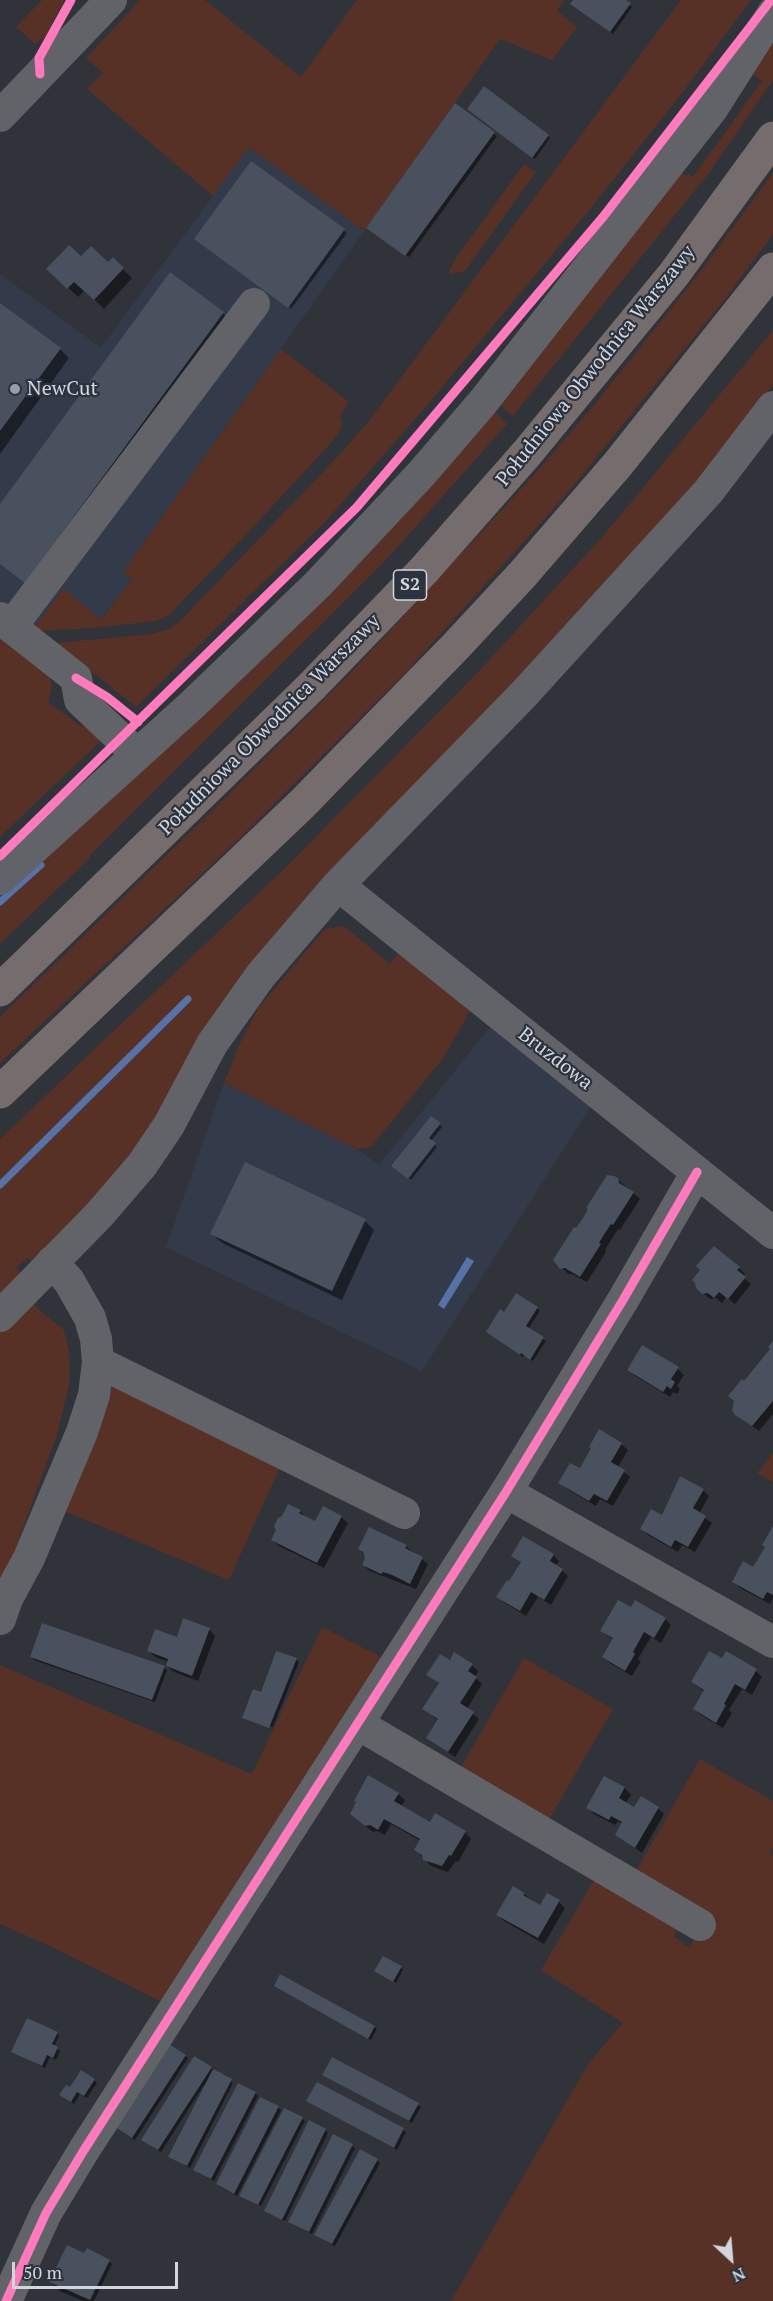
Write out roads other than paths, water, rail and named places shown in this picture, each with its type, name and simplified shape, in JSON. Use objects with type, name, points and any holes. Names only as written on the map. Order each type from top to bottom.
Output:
[{"type":"highway","name":"Południowa Obwodnica Warszawy","points":[[0,990],[311,687],[424,570],[527,453],[674,274],[773,138]]},
{"type":"highway","points":[[0,1092],[302,804],[450,653],[522,575],[618,464],[773,269]]},
{"type":"street","points":[[0,116],[111,0]]},
{"type":"street","points":[[0,879],[194,704],[318,584],[422,473],[483,402],[712,110],[773,13]]},
{"type":"street","points":[[137,754],[80,700],[76,678],[5,623],[254,304]]},
{"type":"street","points":[[0,1316],[99,1215],[142,1165],[169,1125],[212,1044],[261,975],[338,885],[524,694],[708,492],[773,407]]},
{"type":"street","name":"Bruzdowa","points":[[338,885],[773,1233]]},
{"type":"street","points":[[6,2301],[46,2213],[79,2159],[506,1492],[623,1300],[697,1172]]},
{"type":"street","points":[[0,1618],[7,1599],[29,1558],[82,1432],[94,1395],[98,1362],[96,1339],[90,1318],[69,1281],[52,1262]]},
{"type":"street","points":[[98,1362],[404,1514]]},
{"type":"street","points":[[506,1492],[773,1642]]},
{"type":"street","points":[[358,1724],[700,1925]]},
{"type":"water","points":[[467,1257],[474,1261],[444,1309],[438,1305]]},
{"type":"waterway","points":[[0,902],[41,865]]},
{"type":"waterway","points":[[0,1185],[188,999]]},
{"type":"place","name":"NewCut","points":[[15,389]]}]
